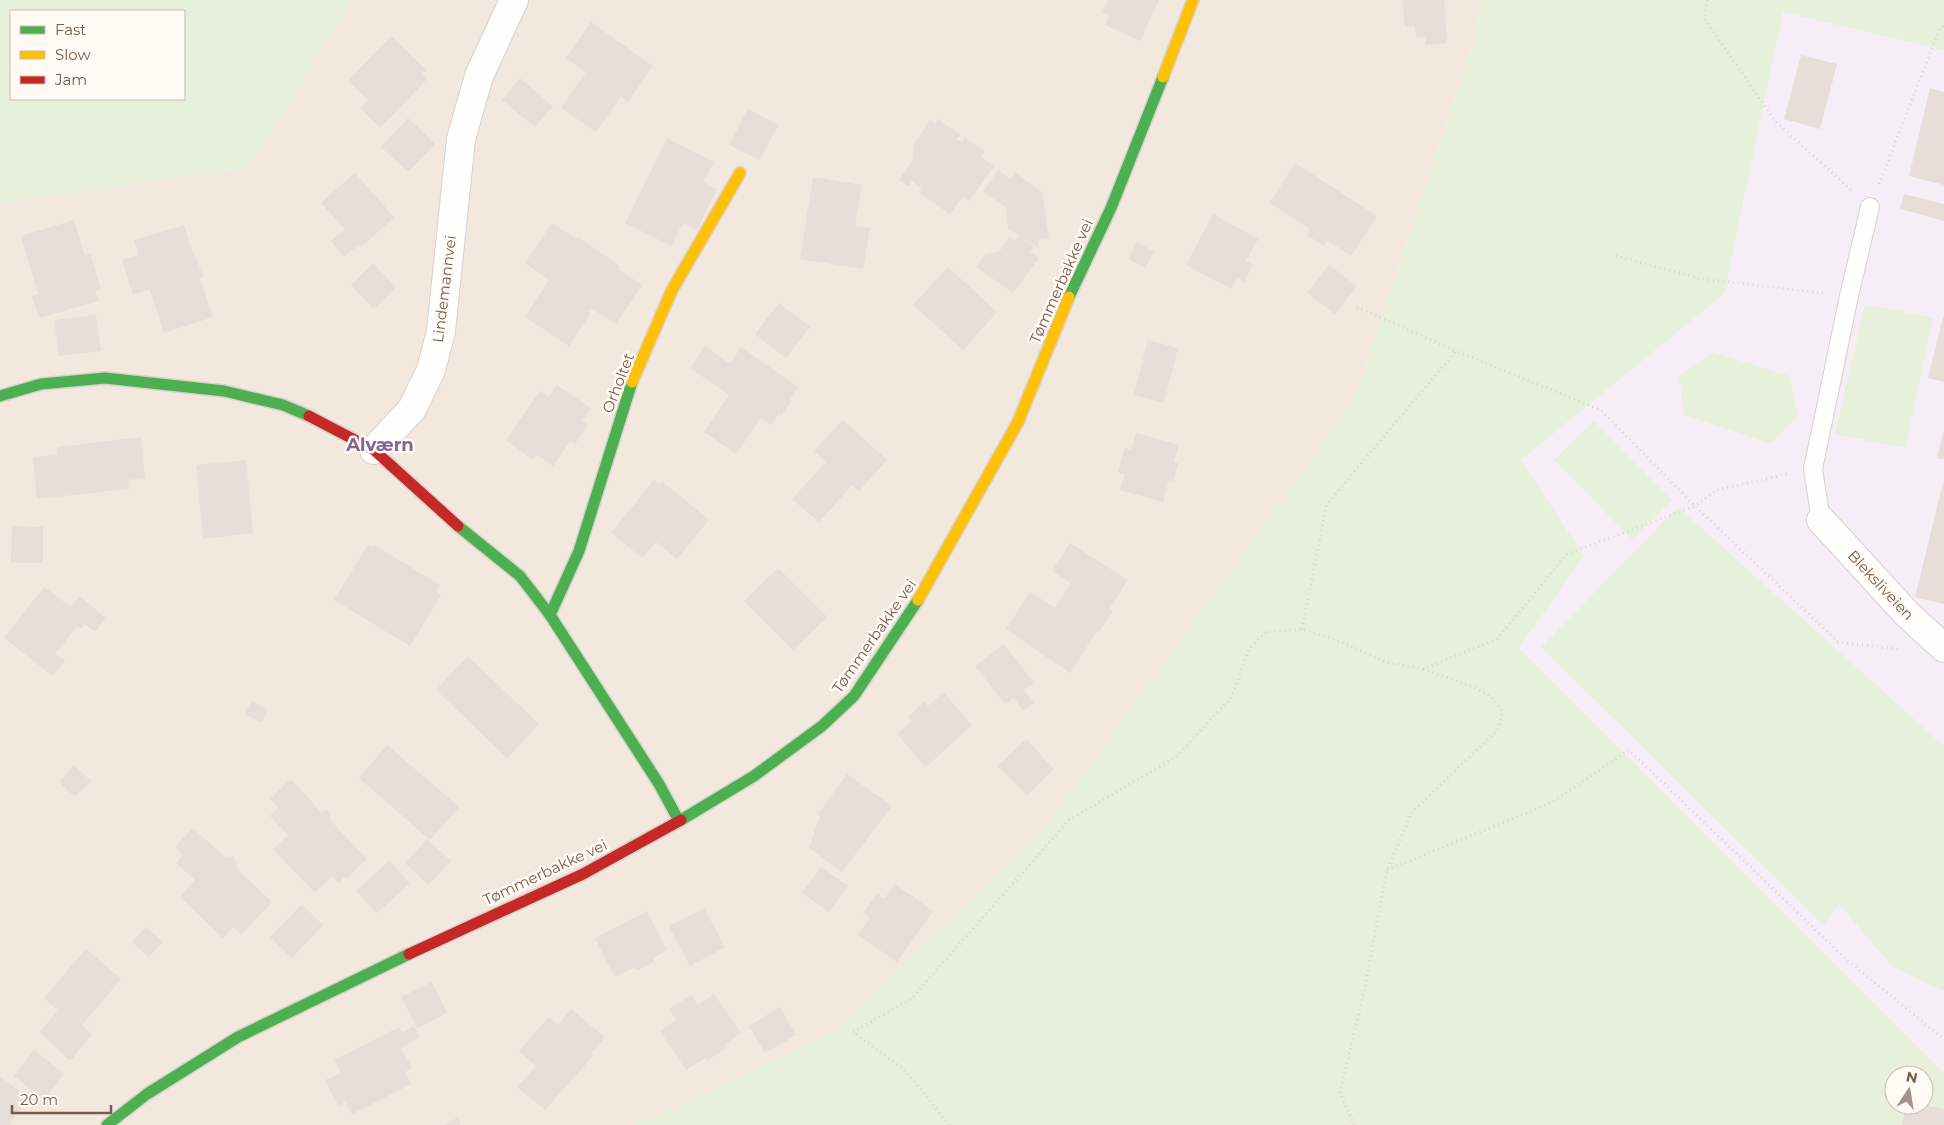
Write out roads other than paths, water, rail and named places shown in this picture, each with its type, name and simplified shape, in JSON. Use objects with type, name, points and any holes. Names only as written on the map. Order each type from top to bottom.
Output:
[{"type":"street","name":"Lindemannvei","points":[[374,450],[412,408],[431,370],[441,331],[461,139],[479,76],[514,0]]},
{"type":"street","name":"Tømmerbakke vei","points":[[107,1125],[147,1094],[238,1037],[463,928],[583,874],[679,821],[754,776],[822,726],[854,696],[928,585],[1018,422],[1061,313],[1111,208],[1193,0]]},
{"type":"street","name":"Orholtet","points":[[550,615],[579,551],[626,397],[672,290],[740,173]]},
{"type":"street","points":[[0,396],[41,384],[106,378],[224,391],[283,405],[324,423],[374,450],[464,531],[520,576],[550,615],[659,784],[679,821]]},
{"type":"street","name":"Bleksliveien","points":[[1821,520],[1907,614],[1944,648]]},
{"type":"lane","points":[[1821,520],[1812,469],[1870,207]]},
{"type":"district","name":"Alværn","points":[[380,445]]}]
